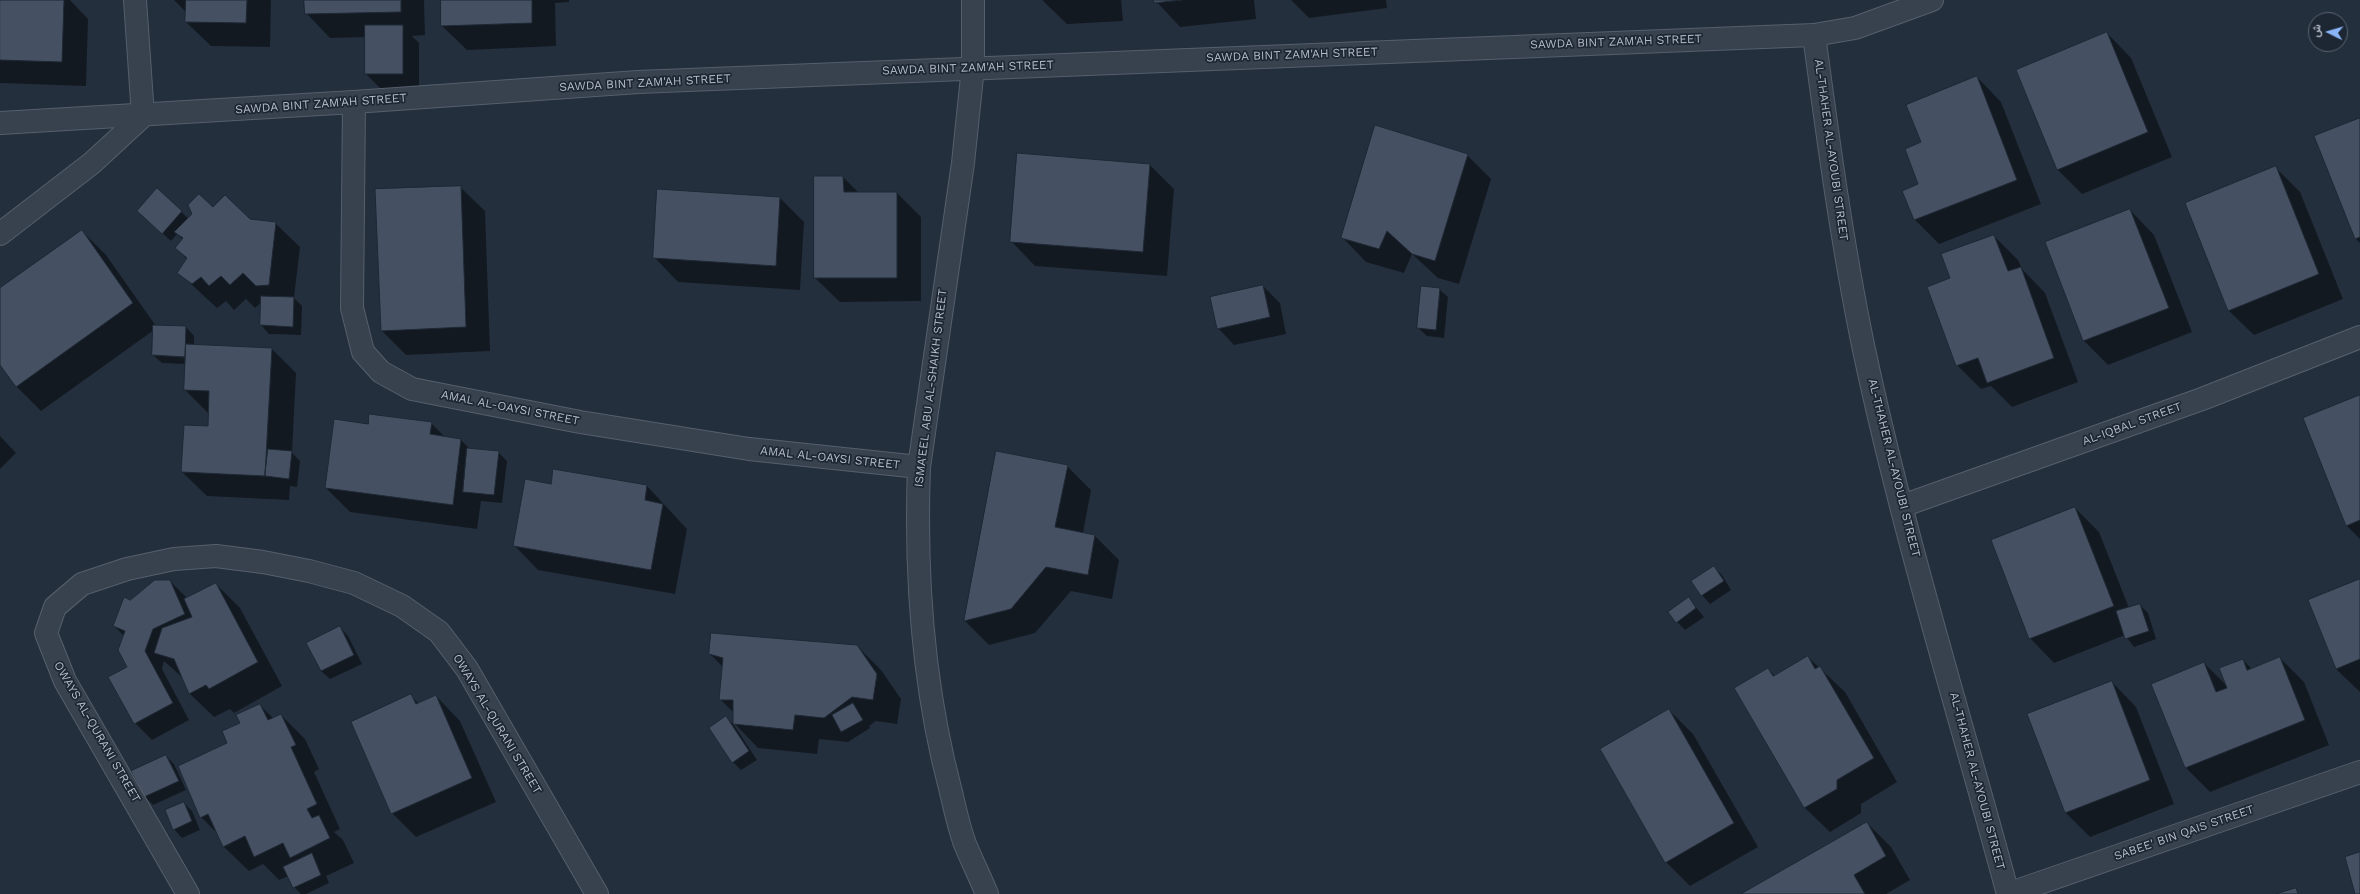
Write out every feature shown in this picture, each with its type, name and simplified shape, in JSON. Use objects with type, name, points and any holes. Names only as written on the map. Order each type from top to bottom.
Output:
[{"type":"street","points":[[0,234],[92,164],[143,116],[136,0]]},
{"type":"street","name":"ISMA'EEL ABU AL-SHAIKH STREET","points":[[973,0],[973,67],[963,163],[919,468],[917,517],[922,617],[931,697],[942,759],[965,843],[987,894]]},
{"type":"street","name":"SAWDA BINT ZAM'AH STREET","points":[[0,123],[143,116],[638,82],[973,67],[1814,35],[1856,28],[1932,0]]},
{"type":"street","name":"AL-THAHER AL-AYOUBI STREET","points":[[1814,35],[1836,199],[1859,323],[1902,506],[2008,894]]},
{"type":"street","name":"AMAL AL-OAYSI STREET","points":[[354,102],[352,308],[363,352],[381,372],[412,389],[580,422],[749,449],[919,468]]},
{"type":"street","name":"AL-IQBAL STREET","points":[[1902,506],[2202,399],[2360,337]]},
{"type":"street","name":"OWAYS AL-QURANI STREET","points":[[188,894],[119,770],[65,681],[46,633],[55,607],[82,584],[127,568],[174,559],[216,556],[308,571],[354,583],[402,606],[439,632],[467,669],[597,894]]},
{"type":"street","name":"SABEE' BIN QAIS STREET","points":[[2008,894],[2360,772]]},
{"type":"building","points":[[0,0],[64,0],[62,62],[0,60]]},
{"type":"building","points":[[186,0],[247,0],[246,23],[185,22]]},
{"type":"building","points":[[304,0],[401,0],[401,12],[305,14]]},
{"type":"building","points":[[441,0],[532,0],[532,23],[441,26]]},
{"type":"building","points":[[1154,0],[1182,0],[1154,3]]},
{"type":"building","points":[[365,25],[403,25],[403,74],[365,74]]},
{"type":"building","points":[[2107,32],[2148,132],[2057,170],[2016,70]]},
{"type":"building","points":[[1977,76],[2017,180],[1914,220],[1902,191],[1918,184],[1905,149],[1921,142],[1906,105]]},
{"type":"building","points":[[2360,118],[2360,237],[2355,239],[2314,136]]},
{"type":"building","points":[[1375,125],[1468,154],[1435,261],[1412,254],[1387,231],[1379,249],[1341,238]]},
{"type":"building","points":[[1017,153],[1150,164],[1143,252],[1010,242]]},
{"type":"building","points":[[2276,166],[2319,274],[2228,311],[2185,203]]},
{"type":"building","points":[[814,176],[843,176],[844,192],[897,192],[897,278],[814,278]]},
{"type":"building","points":[[461,186],[466,327],[381,331],[375,189]]},
{"type":"building","points":[[157,188],[182,211],[162,234],[137,211]]},
{"type":"building","points":[[657,189],[780,197],[776,266],[653,258]]},
{"type":"building","points":[[199,194],[213,207],[225,195],[250,219],[276,222],[269,285],[256,286],[243,273],[230,285],[221,276],[209,286],[201,277],[192,284],[177,273],[187,258],[175,248],[183,238],[174,232],[192,214],[188,205]]},
{"type":"building","points":[[2130,209],[2169,308],[2083,341],[2045,242]]},
{"type":"building","points":[[82,230],[133,303],[16,387],[0,365],[0,288]]},
{"type":"building","points":[[1994,235],[2008,271],[2021,267],[2054,358],[1987,383],[1978,358],[1956,366],[1927,287],[1950,278],[1941,254]]},
{"type":"building","points":[[1263,285],[1270,317],[1217,329],[1210,297]]},
{"type":"building","points":[[1421,286],[1440,288],[1436,330],[1417,328]]},
{"type":"building","points":[[261,296],[294,297],[293,327],[260,325]]},
{"type":"building","points":[[153,325],[186,326],[185,357],[152,355]]},
{"type":"building","points":[[186,344],[272,348],[265,476],[181,472],[184,425],[208,426],[209,391],[184,390]]},
{"type":"building","points":[[2360,395],[2360,520],[2346,526],[2303,418]]},
{"type":"building","points":[[369,414],[432,422],[430,434],[461,439],[453,505],[325,488],[334,419],[368,424]]},
{"type":"building","points":[[467,448],[499,451],[494,495],[463,492]]},
{"type":"building","points":[[268,449],[292,451],[289,479],[265,476]]},
{"type":"building","points":[[996,451],[1068,465],[1055,527],[1095,535],[1088,575],[1046,567],[1011,609],[964,621]]},
{"type":"building","points":[[553,469],[647,485],[645,500],[663,504],[651,570],[513,546],[525,479],[551,484]]},
{"type":"building","points":[[2075,507],[2114,606],[2029,639],[1991,540]]},
{"type":"building","points":[[1714,566],[1724,581],[1701,596],[1691,581]]},
{"type":"building","points":[[2360,579],[2360,659],[2336,669],[2308,600]]},
{"type":"building","points":[[155,580],[170,580],[185,614],[153,629],[145,651],[173,703],[134,724],[108,677],[127,667],[118,650],[125,631],[113,626],[124,597],[130,600]]},
{"type":"building","points":[[216,583],[258,662],[209,689],[206,685],[189,694],[174,659],[154,653],[162,628],[192,617],[184,599]]},
{"type":"building","points":[[1689,597],[1696,608],[1676,623],[1668,612]]},
{"type":"building","points":[[2140,604],[2149,631],[2125,639],[2116,611]]},
{"type":"building","points":[[340,626],[354,655],[321,671],[306,643]]},
{"type":"building","points":[[711,633],[857,645],[877,674],[873,700],[852,697],[824,718],[795,715],[793,730],[733,724],[733,700],[719,700],[723,658],[709,654]]},
{"type":"building","points":[[1808,656],[1815,669],[1820,666],[1874,758],[1837,780],[1837,789],[1804,808],[1734,688],[1768,668],[1773,676]]},
{"type":"building","points":[[2280,657],[2305,720],[2185,768],[2151,684],[2204,662],[2216,692],[2227,688],[2219,668],[2243,659],[2247,670]]},
{"type":"building","points":[[2112,681],[2150,780],[2065,813],[2027,714]]},
{"type":"building","points":[[411,694],[416,704],[436,695],[472,778],[391,814],[351,722]]},
{"type":"building","points":[[853,703],[863,720],[841,732],[832,715]]},
{"type":"building","points":[[260,704],[268,720],[281,714],[296,745],[291,747],[317,804],[307,809],[312,818],[319,815],[330,838],[290,858],[283,843],[254,857],[245,836],[223,847],[208,814],[200,818],[178,766],[227,743],[222,731],[240,723],[236,715]]},
{"type":"building","points":[[1669,709],[1734,823],[1665,863],[1600,749]]},
{"type":"building","points":[[726,716],[749,751],[732,763],[709,728]]},
{"type":"building","points":[[166,755],[179,781],[144,797],[131,771]]},
{"type":"building","points":[[184,802],[192,821],[173,830],[165,810]]},
{"type":"building","points":[[1867,822],[1886,856],[1854,875],[1865,894],[1741,894]]},
{"type":"building","points":[[2360,852],[2360,894],[2355,894],[2345,857]]},
{"type":"building","points":[[312,853],[321,875],[293,888],[283,867]]},
{"type":"building","points":[[2296,888],[2298,894],[2276,894]]}]
